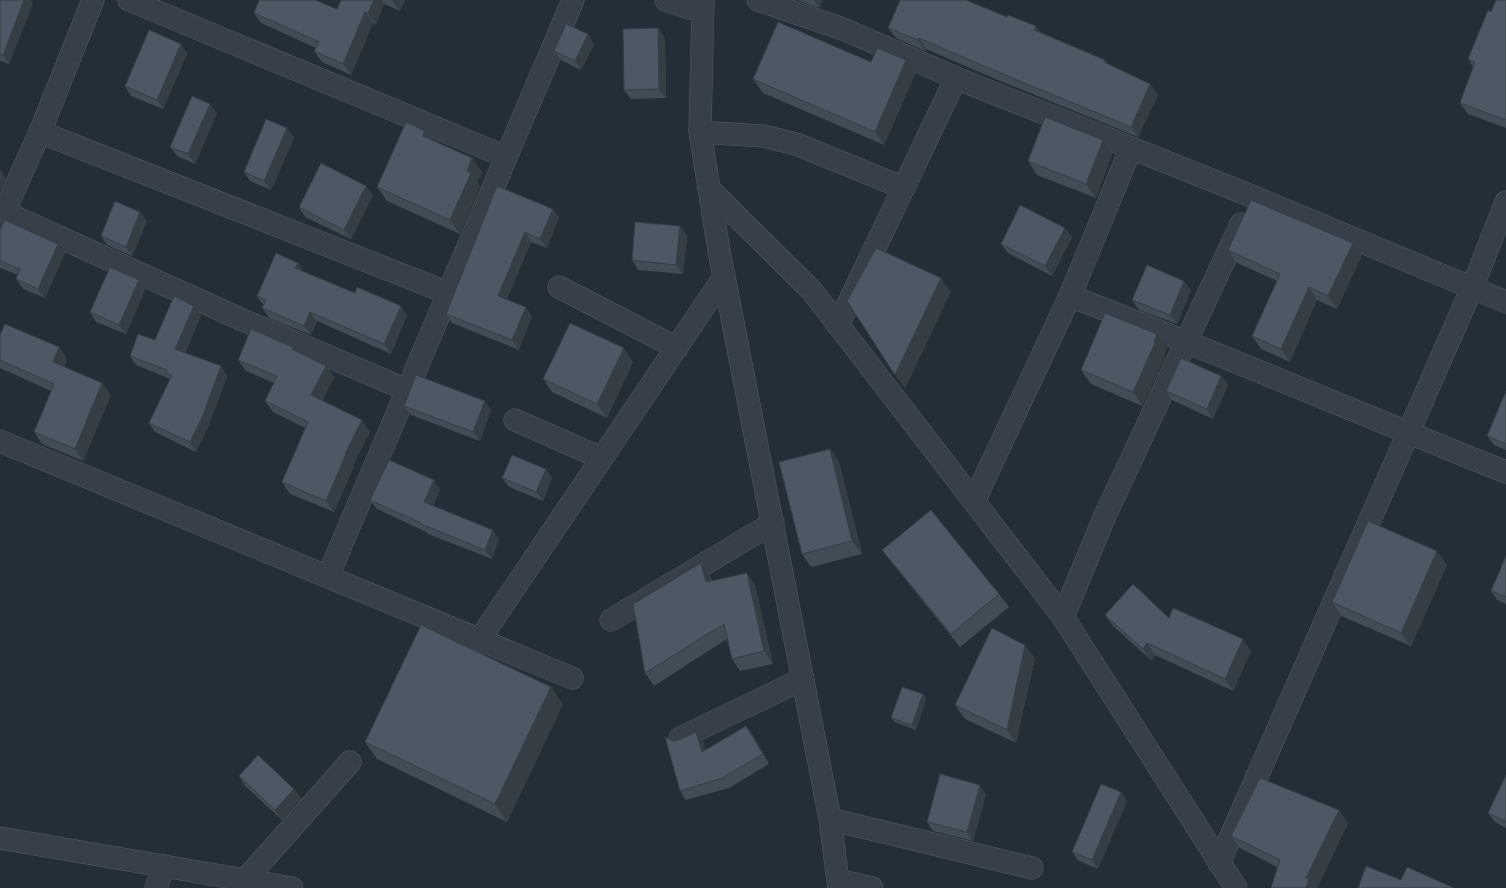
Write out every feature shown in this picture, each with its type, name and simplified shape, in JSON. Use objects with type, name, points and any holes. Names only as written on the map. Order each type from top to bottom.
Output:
[{"type":"street","points":[[92,0],[40,132],[2,217],[407,390]]},
{"type":"street","points":[[129,0],[506,157]]},
{"type":"street","points":[[328,576],[573,0]]},
{"type":"street","points":[[666,0],[703,6],[700,132],[724,277],[830,819],[839,884],[872,888]]},
{"type":"street","points":[[758,0],[843,29],[956,78],[1254,197],[1506,302]]},
{"type":"street","points":[[838,325],[956,78]]},
{"type":"street","points":[[40,132],[448,292]]},
{"type":"street","points":[[700,132],[763,136],[796,144],[904,188]]},
{"type":"street","points":[[974,501],[1070,296],[1131,148]]},
{"type":"street","points":[[709,189],[812,291],[1063,617],[1236,888]]},
{"type":"street","points":[[1063,617],[1104,518],[1254,197]]},
{"type":"street","points":[[1219,863],[1472,288],[1506,202]]},
{"type":"street","points":[[480,639],[724,277]]},
{"type":"street","points":[[559,287],[677,348]]},
{"type":"street","points":[[1070,296],[1186,341],[1506,472]]},
{"type":"street","points":[[515,420],[601,458]]},
{"type":"street","points":[[0,441],[572,678]]},
{"type":"street","points":[[611,620],[773,523]]},
{"type":"street","points":[[680,738],[803,679]]},
{"type":"street","points":[[245,880],[350,762]]},
{"type":"street","points":[[830,819],[1032,868]]},
{"type":"street","points":[[0,838],[292,888]]},
{"type":"street","points":[[156,888],[164,866]]},
{"type":"building","points":[[0,0],[24,0],[3,55],[0,54]]},
{"type":"building","points":[[259,0],[315,0],[337,9],[341,0],[374,0],[368,13],[365,12],[343,64],[314,51],[319,42],[254,13]]},
{"type":"building","points":[[900,0],[966,0],[1007,17],[1008,15],[1036,26],[1034,30],[1105,60],[1104,62],[1150,84],[1131,127],[919,38],[918,40],[888,28]]},
{"type":"building","points":[[1496,0],[1506,0],[1506,120],[1460,103],[1475,62],[1468,59],[1488,10],[1491,12]]},
{"type":"building","points":[[778,22],[871,62],[877,48],[906,60],[875,132],[753,79]]},
{"type":"building","points":[[566,24],[588,34],[575,61],[554,51]]},
{"type":"building","points":[[658,28],[659,89],[624,90],[623,29]]},
{"type":"building","points":[[149,30],[181,44],[157,100],[125,86]]},
{"type":"building","points":[[192,96],[210,104],[188,154],[170,147]]},
{"type":"building","points":[[1045,117],[1103,140],[1086,184],[1028,161]]},
{"type":"building","points":[[266,119],[287,128],[264,181],[244,172]]},
{"type":"building","points":[[406,122],[425,131],[423,136],[472,158],[467,171],[471,173],[450,220],[377,187]]},
{"type":"building","points":[[321,163],[366,186],[344,230],[299,207]]},
{"type":"building","points":[[497,186],[553,209],[540,239],[525,232],[498,296],[526,307],[512,340],[446,314]]},
{"type":"building","points":[[1251,200],[1353,243],[1328,296],[1309,287],[1281,349],[1252,336],[1280,274],[1228,250]]},
{"type":"building","points":[[115,201],[140,212],[126,247],[101,236]]},
{"type":"building","points":[[1020,205],[1065,228],[1045,266],[1001,244]]},
{"type":"building","points":[[5,220],[58,244],[38,289],[16,279],[20,269],[0,261],[0,230]]},
{"type":"building","points":[[635,222],[680,226],[676,265],[632,260]]},
{"type":"building","points":[[876,248],[941,278],[895,375],[847,301]]},
{"type":"building","points":[[276,253],[298,263],[295,268],[355,293],[357,287],[401,306],[384,344],[310,312],[304,326],[262,308],[266,300],[257,296]]},
{"type":"building","points":[[1147,265],[1184,281],[1170,315],[1132,300]]},
{"type":"building","points":[[110,267],[139,280],[119,325],[90,312]]},
{"type":"building","points":[[174,296],[194,306],[175,349],[221,366],[203,415],[190,442],[149,423],[172,375],[166,373],[167,370],[130,356],[138,334],[155,340]]},
{"type":"building","points":[[1105,313],[1157,334],[1155,343],[1133,392],[1081,370]]},
{"type":"building","points":[[570,323],[624,348],[597,404],[543,379]]},
{"type":"building","points":[[5,324],[59,347],[53,362],[102,383],[75,449],[34,432],[54,384],[0,360],[0,335]]},
{"type":"building","points":[[251,329],[293,347],[292,349],[326,366],[311,395],[362,420],[345,454],[326,501],[282,482],[308,422],[265,401],[277,376],[238,360]]},
{"type":"building","points":[[1181,358],[1221,376],[1207,409],[1166,391]]},
{"type":"building","points":[[416,375],[485,401],[473,432],[404,406]]},
{"type":"building","points":[[1506,391],[1506,444],[1487,436]]},
{"type":"building","points":[[830,449],[852,541],[802,554],[779,462]]},
{"type":"building","points":[[512,455],[546,469],[536,492],[502,478]]},
{"type":"building","points":[[389,460],[434,480],[424,502],[493,530],[485,550],[421,524],[370,500]]},
{"type":"building","points":[[931,510],[999,594],[951,634],[882,550]]},
{"type":"building","points":[[1368,521],[1437,551],[1401,633],[1332,602]]},
{"type":"building","points":[[1506,556],[1506,597],[1491,591]]},
{"type":"building","points":[[701,563],[706,582],[747,573],[764,651],[732,659],[724,624],[645,673],[633,604]]},
{"type":"building","points":[[1133,584],[1169,618],[1173,608],[1243,639],[1225,679],[1147,643],[1143,649],[1105,615]]},
{"type":"building","points":[[421,625],[551,687],[495,804],[365,742]]},
{"type":"building","points":[[992,628],[1025,645],[1007,730],[955,705]]},
{"type":"building","points":[[902,687],[923,694],[912,725],[891,718]]},
{"type":"building","points":[[746,726],[763,754],[722,778],[680,791],[665,737],[673,741],[679,740],[696,732],[702,752]]},
{"type":"building","points":[[258,755],[294,789],[275,810],[239,776]]},
{"type":"building","points":[[940,774],[980,785],[967,832],[927,822]]},
{"type":"building","points":[[1506,775],[1506,822],[1488,813]]},
{"type":"building","points":[[1260,778],[1339,810],[1306,878],[1309,879],[1306,888],[1271,888],[1280,860],[1231,836]]},
{"type":"building","points":[[1101,784],[1121,792],[1092,860],[1072,852]]},
{"type":"building","points":[[1366,866],[1401,880],[1407,867],[1454,888],[1358,888]]}]
